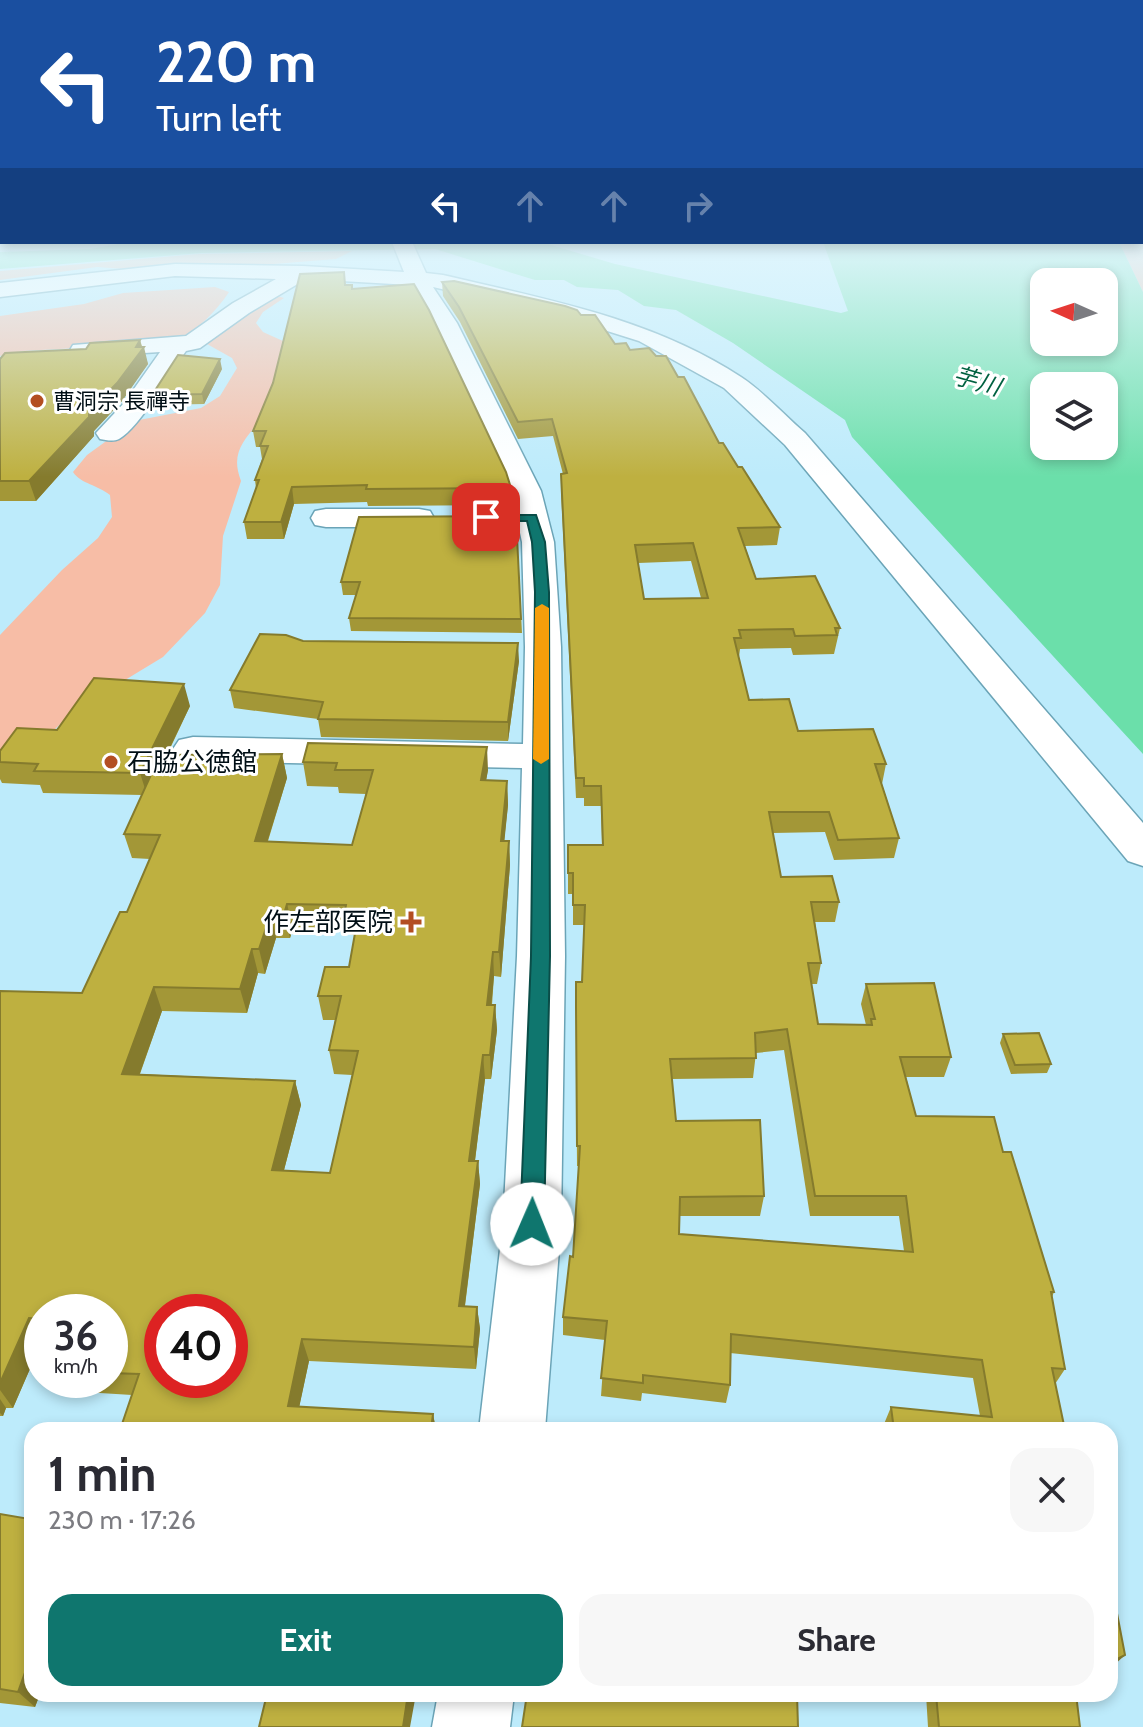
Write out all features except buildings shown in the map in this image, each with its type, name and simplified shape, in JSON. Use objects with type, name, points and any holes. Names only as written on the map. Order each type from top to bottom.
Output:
[{"type":"street","points":[[61,351],[192,343],[230,316]]},
{"type":"street","points":[[455,316],[526,491],[517,517],[538,542],[527,646],[541,756],[541,956],[532,1224],[513,1422]]},
{"type":"street","points":[[504,317],[529,316]]},
{"type":"street","points":[[582,316],[647,336],[733,383],[763,408],[795,439],[904,565],[1143,851]]},
{"type":"street","points":[[110,433],[133,409],[178,344]]},
{"type":"street","points":[[326,518],[454,518]]},
{"type":"street","points":[[193,749],[412,756],[541,756]]},
{"type":"street","points":[[471,1727],[475,1702]]},
{"type":"shaded area","points":[[0,316],[209,316],[187,335],[169,343],[23,351],[0,356]]},
{"type":"shaded area","points":[[241,316],[261,316],[256,323],[263,332],[283,341],[285,348],[270,403],[240,448],[237,468],[241,481],[223,536],[220,585],[205,613],[163,657],[74,711],[54,730],[12,755],[0,770],[0,635],[62,570],[98,538],[112,517],[110,495],[73,472],[87,455],[134,421],[201,408],[220,396],[237,368],[232,358],[207,344],[213,333]]},
{"type":"water","name":"芋川","points":[[686,316],[1030,316],[1030,356],[1118,356],[1118,316],[1143,316],[1143,754],[852,437],[845,420],[733,343]]},
{"type":"slow traffic","points":[[541,759],[542,608]]},
{"type":"place","name":"曹洞宗 長禪寺","points":[[37,401]]},
{"type":"place","name":"石脇公徳館","points":[[111,762]]},
{"type":"place","name":"作左部医院","points":[[411,922]]},
{"type":"route","points":[[486,517],[532,517],[538,542],[542,592],[541,956],[532,1224]]}]
